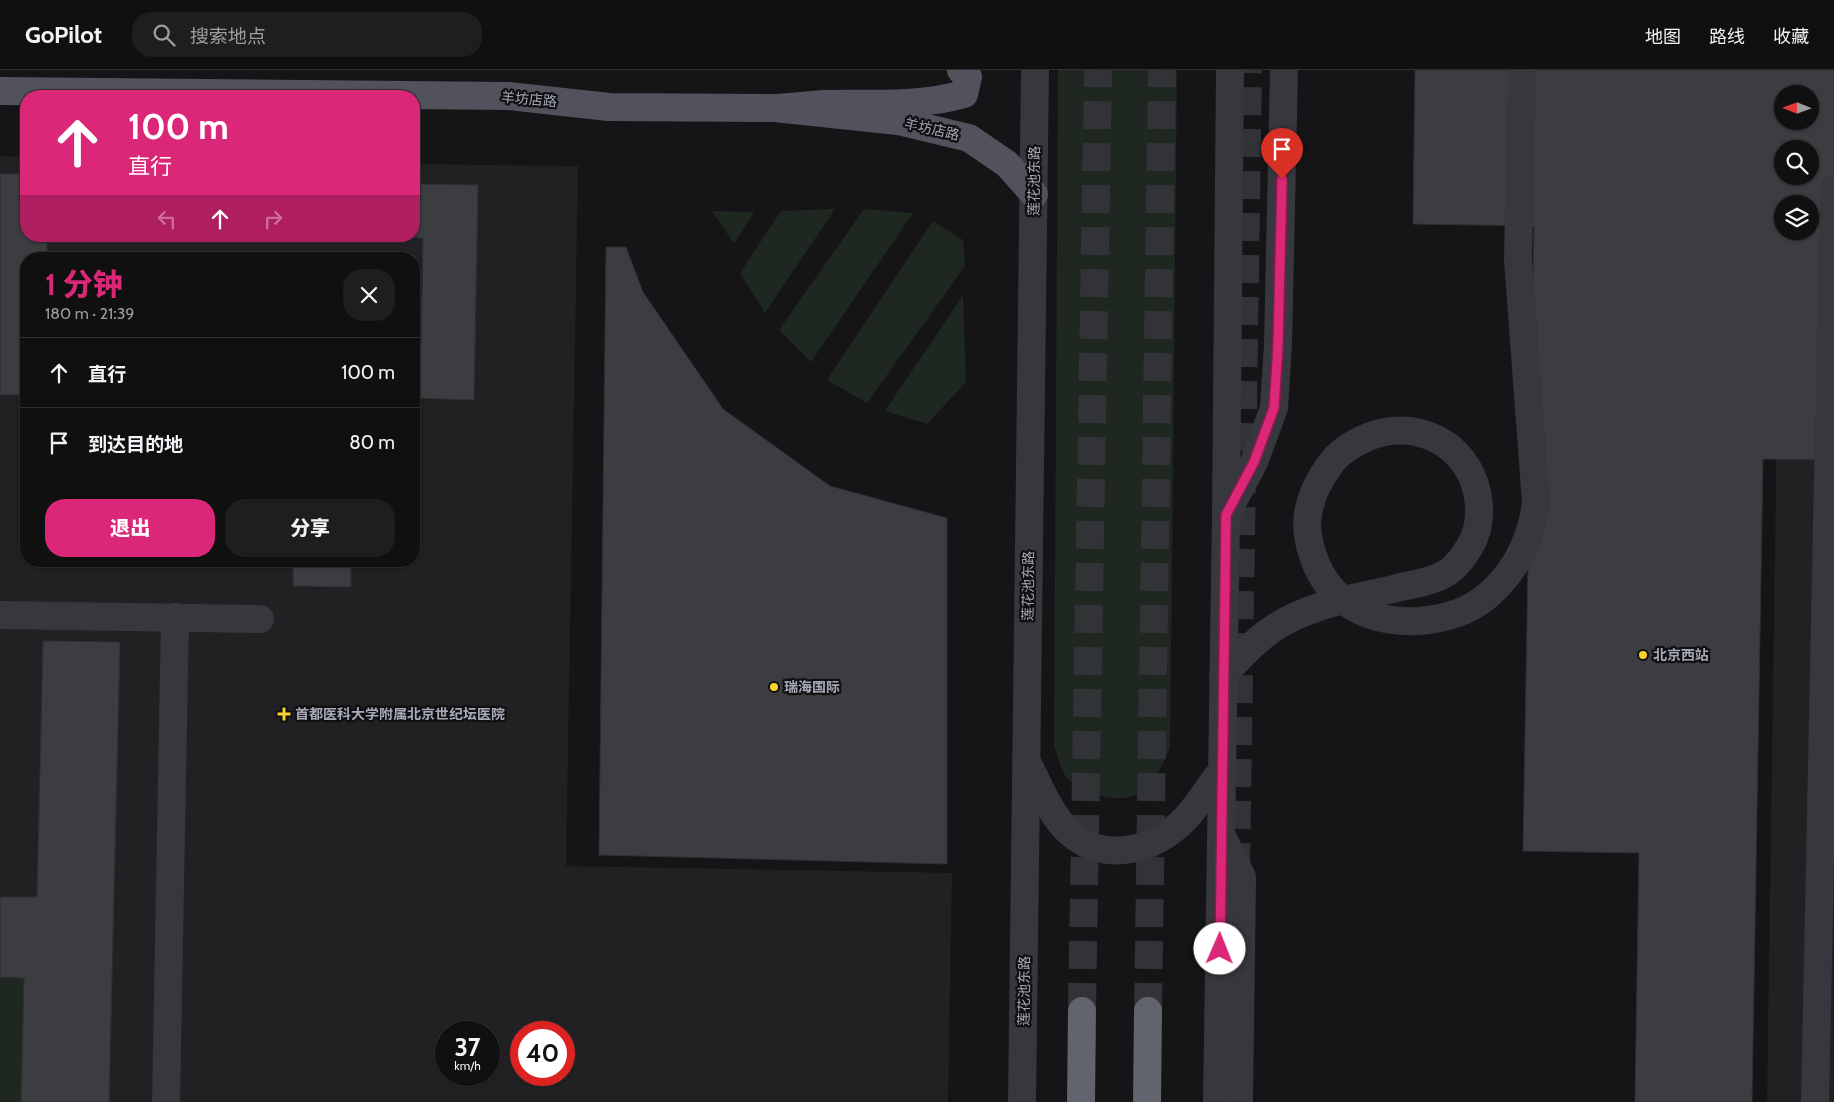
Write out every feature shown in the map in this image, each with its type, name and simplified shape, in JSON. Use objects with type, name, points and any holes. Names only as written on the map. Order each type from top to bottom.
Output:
[{"type":"highway","points":[[1081,1102],[1082,1011]]},
{"type":"highway","points":[[1147,1102],[1148,1011]]},
{"type":"main road","points":[[775,108],[824,104],[905,104],[948,98],[964,94],[968,77],[961,70]]},
{"type":"main road","name":"羊坊店路","points":[[0,91],[20,91]]},
{"type":"main road","name":"羊坊店路","points":[[420,95],[508,96],[609,107],[775,108],[898,121],[969,138],[1008,164],[1034,194]]},
{"type":"street","name":"莲花池东路","points":[[1022,1102],[1035,70]]},
{"type":"street","points":[[1217,1102],[1226,515],[1230,70]]},
{"type":"street","points":[[1226,515],[1254,462],[1274,408],[1278,345],[1284,70]]},
{"type":"street","points":[[1223,675],[1264,635],[1311,609],[1401,587],[1428,581],[1448,572],[1463,558],[1474,540],[1479,523],[1480,503],[1476,485],[1467,465],[1457,453],[1429,435],[1404,431],[1381,432],[1348,447],[1332,460],[1319,480],[1312,497],[1307,530],[1311,554],[1317,569],[1330,587],[1347,603],[1363,613],[1382,620],[1432,620],[1464,611],[1485,598],[1506,577],[1524,548],[1533,522],[1536,503],[1518,259],[1522,70]]},
{"type":"street","points":[[1815,1102],[1834,188]]},
{"type":"street","points":[[0,616],[260,618]]},
{"type":"street","points":[[166,1102],[175,617]]},
{"type":"street","points":[[1026,760],[1051,808],[1064,827],[1078,839],[1105,851],[1133,850],[1160,840],[1186,818],[1222,769]]},
{"type":"street","points":[[1221,834],[1242,877],[1239,1102]]},
{"type":"shaded area","points":[[1058,70],[1177,70],[1170,748],[1159,771],[1148,786],[1135,796],[1125,798],[1102,796],[1080,788],[1063,772],[1054,746]]},
{"type":"shaded area","points":[[1782,70],[1834,70],[1834,1102],[1767,1102],[1780,240],[1819,240],[1819,195],[1780,195],[1780,185],[1819,185],[1819,140],[1781,140],[1781,130],[1819,130],[1819,85],[1782,85]]},
{"type":"shaded area","name":"首都医科大学附属北京世纪坛医院","points":[[0,156],[20,157],[20,242],[420,242],[420,164],[578,166],[566,866],[952,873],[948,1102],[0,1102]]},
{"type":"shaded area","points":[[835,209],[765,313],[740,273],[781,211]]},
{"type":"shaded area","points":[[864,209],[913,213],[811,362],[779,330]]},
{"type":"shaded area","points":[[712,211],[754,212],[734,244]]},
{"type":"shaded area","points":[[933,221],[963,240],[965,266],[867,403],[827,380]]},
{"type":"shaded area","points":[[963,295],[966,382],[927,424],[885,411]]},
{"type":"shaded area","points":[[0,977],[24,978],[21,1102],[0,1102]]},
{"type":"building","name":"北京西站","points":[[1415,70],[1834,70],[1834,460],[1763,459],[1752,1102],[1635,1102],[1639,853],[1523,851],[1534,226],[1413,224]]},
{"type":"building","points":[[0,174],[20,174],[20,242],[47,242],[47,252],[20,252],[20,395],[0,395]]},
{"type":"building","points":[[420,184],[478,185],[474,400],[420,398],[423,238],[420,238]]},
{"type":"building","name":"瑞海国际","points":[[606,247],[626,247],[643,292],[723,409],[830,486],[947,518],[947,864],[599,855]]},
{"type":"building","points":[[293,567],[351,567],[351,587],[293,586]]},
{"type":"building","points":[[43,641],[120,642],[109,1102],[21,1102],[24,978],[0,977],[0,897],[37,897]]},
{"type":"tunnel","points":[[1082,1011],[1098,70]]},
{"type":"tunnel","points":[[1148,1011],[1162,70]]},
{"type":"tunnel","points":[[1236,871],[1248,70]]},
{"type":"place","name":"北京西站","points":[[1643,655]]},
{"type":"place","name":"瑞海国际","points":[[774,687]]},
{"type":"place","name":"首都医科大学附属北京世纪坛医院","points":[[284,714]]},
{"type":"route","points":[[1220,949],[1226,515],[1254,462],[1274,408],[1278,345],[1282,179]]}]
